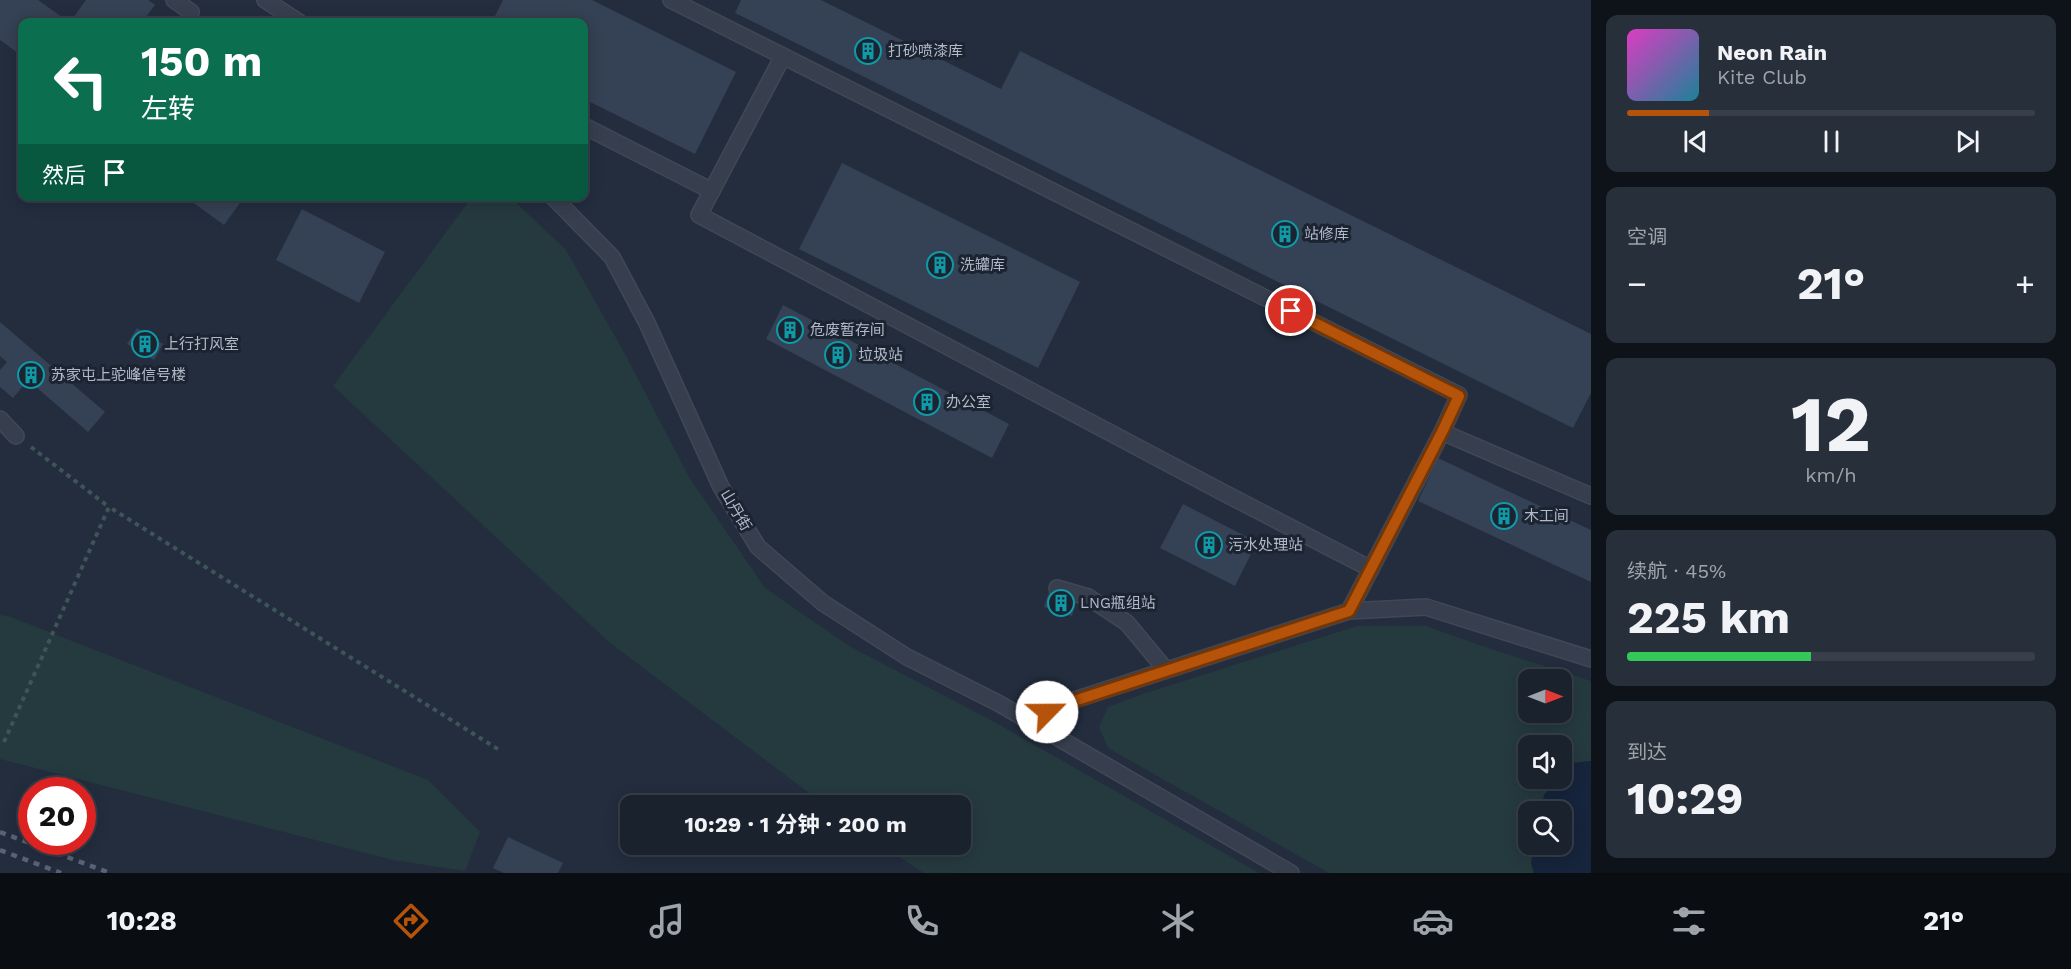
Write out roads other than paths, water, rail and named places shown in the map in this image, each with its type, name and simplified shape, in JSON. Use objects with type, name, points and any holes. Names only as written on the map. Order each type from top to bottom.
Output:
[{"type":"lane","points":[[174,0],[191,12],[190,18]]},
{"type":"lane","points":[[265,0],[293,18]]},
{"type":"lane","points":[[671,0],[1459,396],[1349,611]]},
{"type":"lane","points":[[783,56],[699,215],[1371,569]]},
{"type":"lane","points":[[588,128],[712,191]]},
{"type":"lane","name":"山丹街","points":[[557,201],[612,257],[647,323],[721,487],[758,547],[823,603],[907,657],[1029,720],[1292,873]]},
{"type":"lane","points":[[0,419],[16,436]]},
{"type":"lane","points":[[1442,432],[1591,496]]},
{"type":"lane","points":[[1057,588],[1088,597],[1127,623],[1166,670]]},
{"type":"lane","points":[[1029,720],[1065,704],[1349,611],[1426,607],[1591,658]]},
{"type":"water","points":[[1591,761],[1591,873],[1534,873],[1531,863],[1533,855],[1572,855],[1572,801],[1543,801],[1544,795],[1550,789],[1572,789],[1572,763]]},
{"type":"railway","points":[[0,832],[110,873]]},
{"type":"railway","points":[[0,850],[61,873]]},
{"type":"place","name":"打砂喷漆库","points":[[868,51]]},
{"type":"place","name":"站修库","points":[[1285,234]]},
{"type":"place","name":"洗罐库","points":[[940,265]]},
{"type":"place","name":"危废暂存间","points":[[790,330]]},
{"type":"place","name":"上行打风室","points":[[145,344]]},
{"type":"place","name":"垃圾站","points":[[838,355]]},
{"type":"place","name":"苏家屯上驼峰信号楼","points":[[31,375]]},
{"type":"place","name":"办公室","points":[[927,402]]},
{"type":"place","name":"木工间","points":[[1504,516]]},
{"type":"place","name":"污水处理站","points":[[1209,545]]},
{"type":"place","name":"LNG瓶组站","points":[[1061,603]]}]
